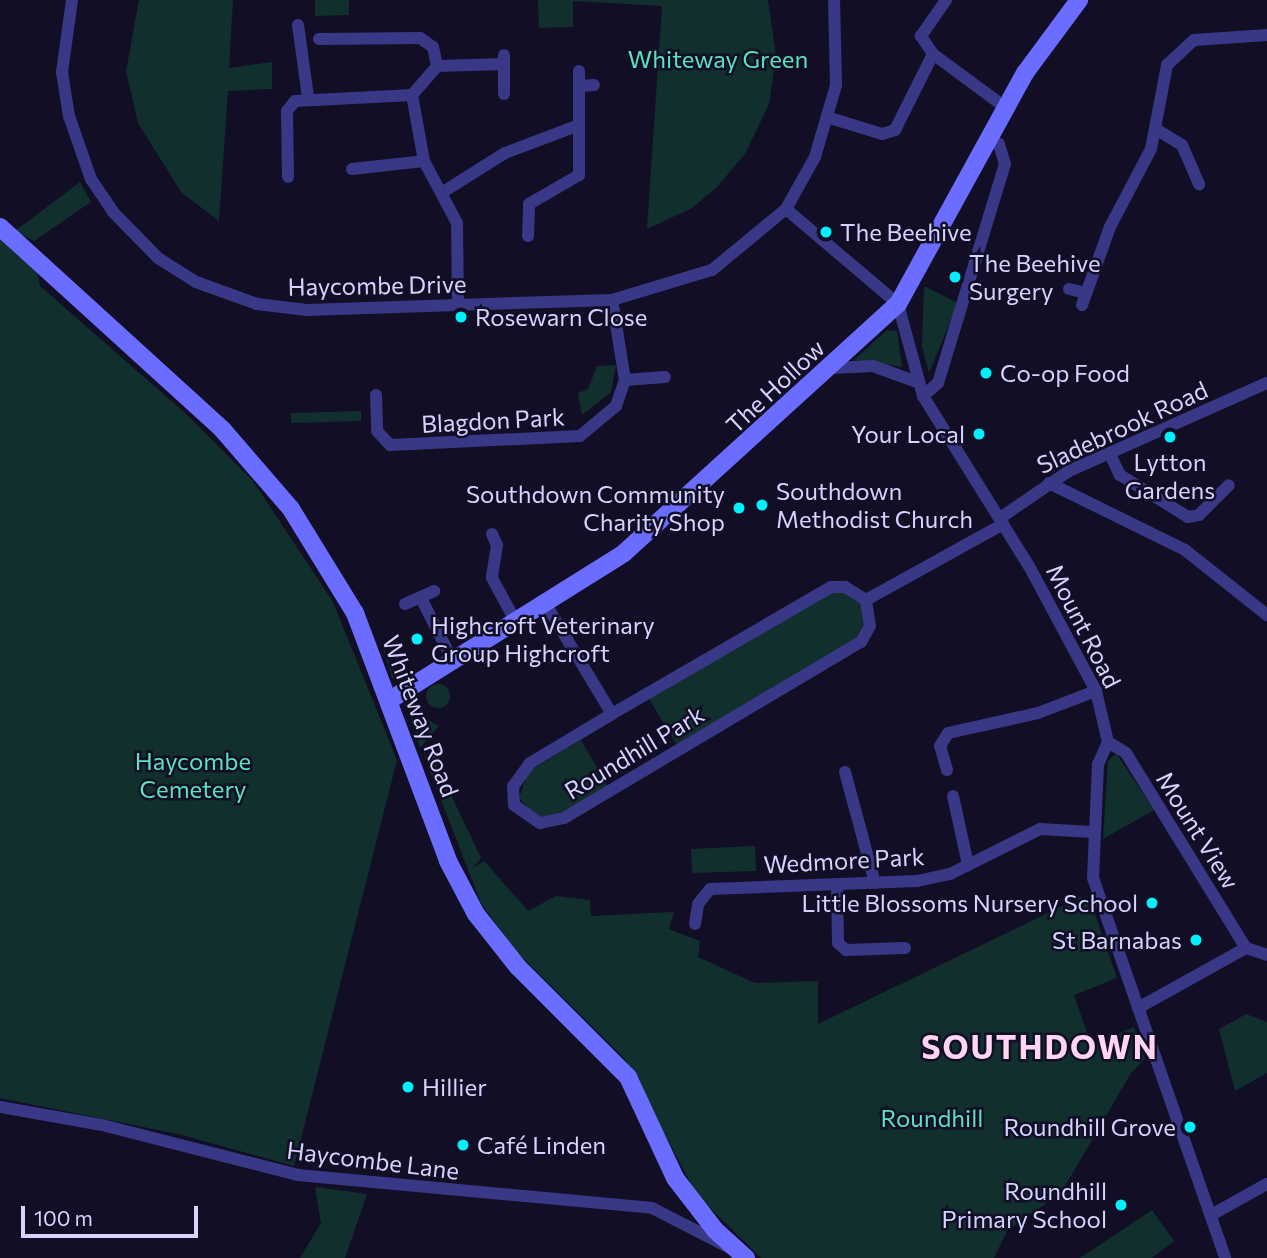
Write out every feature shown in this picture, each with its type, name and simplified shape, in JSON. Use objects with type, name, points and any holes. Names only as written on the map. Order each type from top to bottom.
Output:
[{"type":"street","name":"Haycombe Drive","points":[[72,0],[62,72],[79,152],[113,212],[158,258],[229,296],[279,308],[612,300],[712,270],[786,209],[830,118],[838,52],[834,0]]},
{"type":"street","points":[[946,0],[921,36],[933,54],[1005,107]]},
{"type":"street","name":"The Hollow","points":[[390,700],[547,606],[652,531],[832,368],[898,304],[1005,107],[1079,0]]},
{"type":"street","points":[[298,25],[308,97]]},
{"type":"street","points":[[1069,289],[1084,299],[1157,130],[1161,84],[1178,50],[1208,37],[1267,35]]},
{"type":"street","points":[[319,39],[420,38],[433,47],[437,66]]},
{"type":"street","points":[[830,118],[890,134],[933,54]]},
{"type":"street","points":[[288,177],[287,111],[308,97],[412,95],[437,66],[504,60],[504,94]]},
{"type":"street","points":[[528,236],[529,204],[579,175],[579,71]]},
{"type":"street","points":[[579,86],[594,85]]},
{"type":"street","points":[[412,95],[424,161],[443,192],[457,223],[458,304]]},
{"type":"street","points":[[443,192],[505,153],[579,125]]},
{"type":"street","points":[[1157,130],[1182,145],[1199,184]]},
{"type":"street","points":[[923,396],[938,383],[1005,164],[999,144],[988,137]]},
{"type":"street","points":[[352,169],[424,161]]},
{"type":"street","points":[[366,168],[367,182]]},
{"type":"street","points":[[786,209],[898,304]]},
{"type":"street","name":"Whiteway Road","points":[[0,227],[163,372],[264,475],[355,613],[390,700],[448,861],[476,914],[518,967],[622,1069],[675,1178],[742,1255]]},
{"type":"street","points":[[612,300],[625,380],[665,377]]},
{"type":"street","name":"Mount Road","points":[[898,304],[917,382],[923,396],[1002,521],[1096,691],[1108,742]]},
{"type":"street","points":[[832,368],[873,366],[917,382]]},
{"type":"street","name":"Blagdon Park","points":[[376,395],[377,431],[390,445],[580,436],[615,407],[625,380]]},
{"type":"street","name":"Sladebrook Road","points":[[1002,521],[1049,482],[1267,383]]},
{"type":"street","points":[[1110,454],[1120,475],[1188,517],[1199,514],[1228,485]]},
{"type":"street","points":[[1049,482],[1185,550],[1267,615]]},
{"type":"street","points":[[866,600],[1002,521]]},
{"type":"street","points":[[492,534],[497,545],[492,579],[517,624]]},
{"type":"street","name":"Roundhill Park","points":[[831,587],[845,587],[866,600],[870,626],[861,642],[564,818],[540,823],[524,817],[512,795],[518,774],[612,714],[831,587]]},
{"type":"street","points":[[405,604],[434,591]]},
{"type":"street","points":[[421,597],[454,663]]},
{"type":"street","name":"Roundhill Park","points":[[547,606],[612,714]]},
{"type":"street","points":[[947,770],[940,746],[948,733],[1038,713],[1096,691]]},
{"type":"street","points":[[1108,742],[1098,764],[1093,878],[1213,1214],[1225,1258]]},
{"type":"street","name":"Mount View","points":[[1108,742],[1126,753],[1246,948]]},
{"type":"street","points":[[845,772],[875,883]]},
{"type":"street","points":[[953,796],[968,865]]},
{"type":"street","name":"Wedmore Park","points":[[695,924],[698,904],[710,889],[917,881],[968,865],[1040,829],[1093,831]]},
{"type":"street","points":[[836,886],[838,943],[846,950],[905,948]]},
{"type":"street","points":[[1138,1008],[1246,948],[1267,955]]},
{"type":"street","name":"Haycombe Lane","points":[[0,1107],[102,1125],[298,1175],[652,1208],[742,1255]]},
{"type":"street","points":[[1213,1214],[1267,1184]]},
{"type":"green space","points":[[139,0],[233,0],[229,68],[272,62],[272,89],[228,91],[219,221],[181,192],[138,123],[126,71]]},
{"type":"green space","points":[[315,0],[349,0],[349,15],[315,16]]},
{"type":"green space","name":"Whiteway Green","points":[[538,0],[768,0],[776,56],[769,104],[745,154],[717,187],[692,208],[647,229],[662,6],[573,1],[573,27],[539,28]]},
{"type":"green space","points":[[80,182],[91,202],[34,241],[15,231]]},
{"type":"green space","name":"Haycombe Cemetery","points":[[0,239],[38,274],[40,286],[185,413],[253,481],[333,602],[397,760],[294,1166],[178,1134],[0,1098]]},
{"type":"green space","points":[[924,286],[958,303],[929,373],[922,346]]},
{"type":"green space","points":[[887,330],[897,331],[902,367],[854,360]]},
{"type":"green space","points":[[616,365],[611,392],[582,415],[578,393],[588,389],[597,366]]},
{"type":"green space","points":[[361,411],[361,421],[291,423],[291,413]]},
{"type":"green space","points":[[828,592],[848,593],[861,603],[865,622],[854,641],[677,745],[649,699]]},
{"type":"green space","points":[[381,642],[392,668],[424,675],[403,683],[392,678]]},
{"type":"green space","points":[[438,684],[446,688],[450,696],[446,704],[438,708],[430,704],[426,696],[430,688]]},
{"type":"green space","points":[[415,701],[421,716],[439,726],[420,748],[411,720]]},
{"type":"green space","points":[[581,740],[608,786],[555,816],[535,817],[519,798],[528,772]]},
{"type":"green space","points":[[1116,753],[1154,810],[1103,839],[1108,761]]},
{"type":"green space","name":"Roundhill","points":[[432,755],[481,858],[473,868],[484,861],[528,911],[556,896],[590,900],[591,916],[674,912],[669,929],[700,941],[698,957],[755,983],[818,981],[818,1024],[1081,897],[1093,909],[1117,978],[1074,995],[1091,1044],[1134,1027],[1145,1059],[1131,1073],[1061,1193],[1007,1231],[994,1258],[761,1258],[697,1195],[624,1058],[515,950],[481,903],[424,756]]},
{"type":"green space","points":[[755,846],[756,871],[692,873],[691,849]]},
{"type":"green space","points":[[1246,1014],[1267,1022],[1267,1073],[1235,1091],[1219,1029]]},
{"type":"green space","points":[[315,1187],[367,1194],[345,1258],[300,1258],[321,1223]]},
{"type":"green space","points":[[1152,1210],[1174,1241],[1152,1258],[1080,1258]]},
{"type":"place","name":"The Beehive","points":[[826,232]]},
{"type":"place","name":"The Beehive Surgery","points":[[955,277]]},
{"type":"place","name":"Rosewarn Close","points":[[461,317]]},
{"type":"place","name":"Co-op Food","points":[[986,373]]},
{"type":"place","name":"Your Local","points":[[979,434]]},
{"type":"place","name":"Lytton Gardens","points":[[1170,437]]},
{"type":"place","name":"Southdown Methodist Church","points":[[762,505]]},
{"type":"place","name":"Southdown Community Charity Shop","points":[[739,508]]},
{"type":"place","name":"Highcroft Veterinary Group Highcroft","points":[[417,639]]},
{"type":"place","name":"Little Blossoms Nursery School","points":[[1152,903]]},
{"type":"place","name":"St Barnabas","points":[[1196,940]]},
{"type":"place","name":"Hillier","points":[[408,1087]]},
{"type":"place","name":"Roundhill Grove","points":[[1190,1127]]},
{"type":"place","name":"Café Linden","points":[[463,1145]]},
{"type":"place","name":"Roundhill Primary School","points":[[1121,1205]]},
{"type":"district","name":"SOUTHDOWN","points":[[1040,1046]]}]
